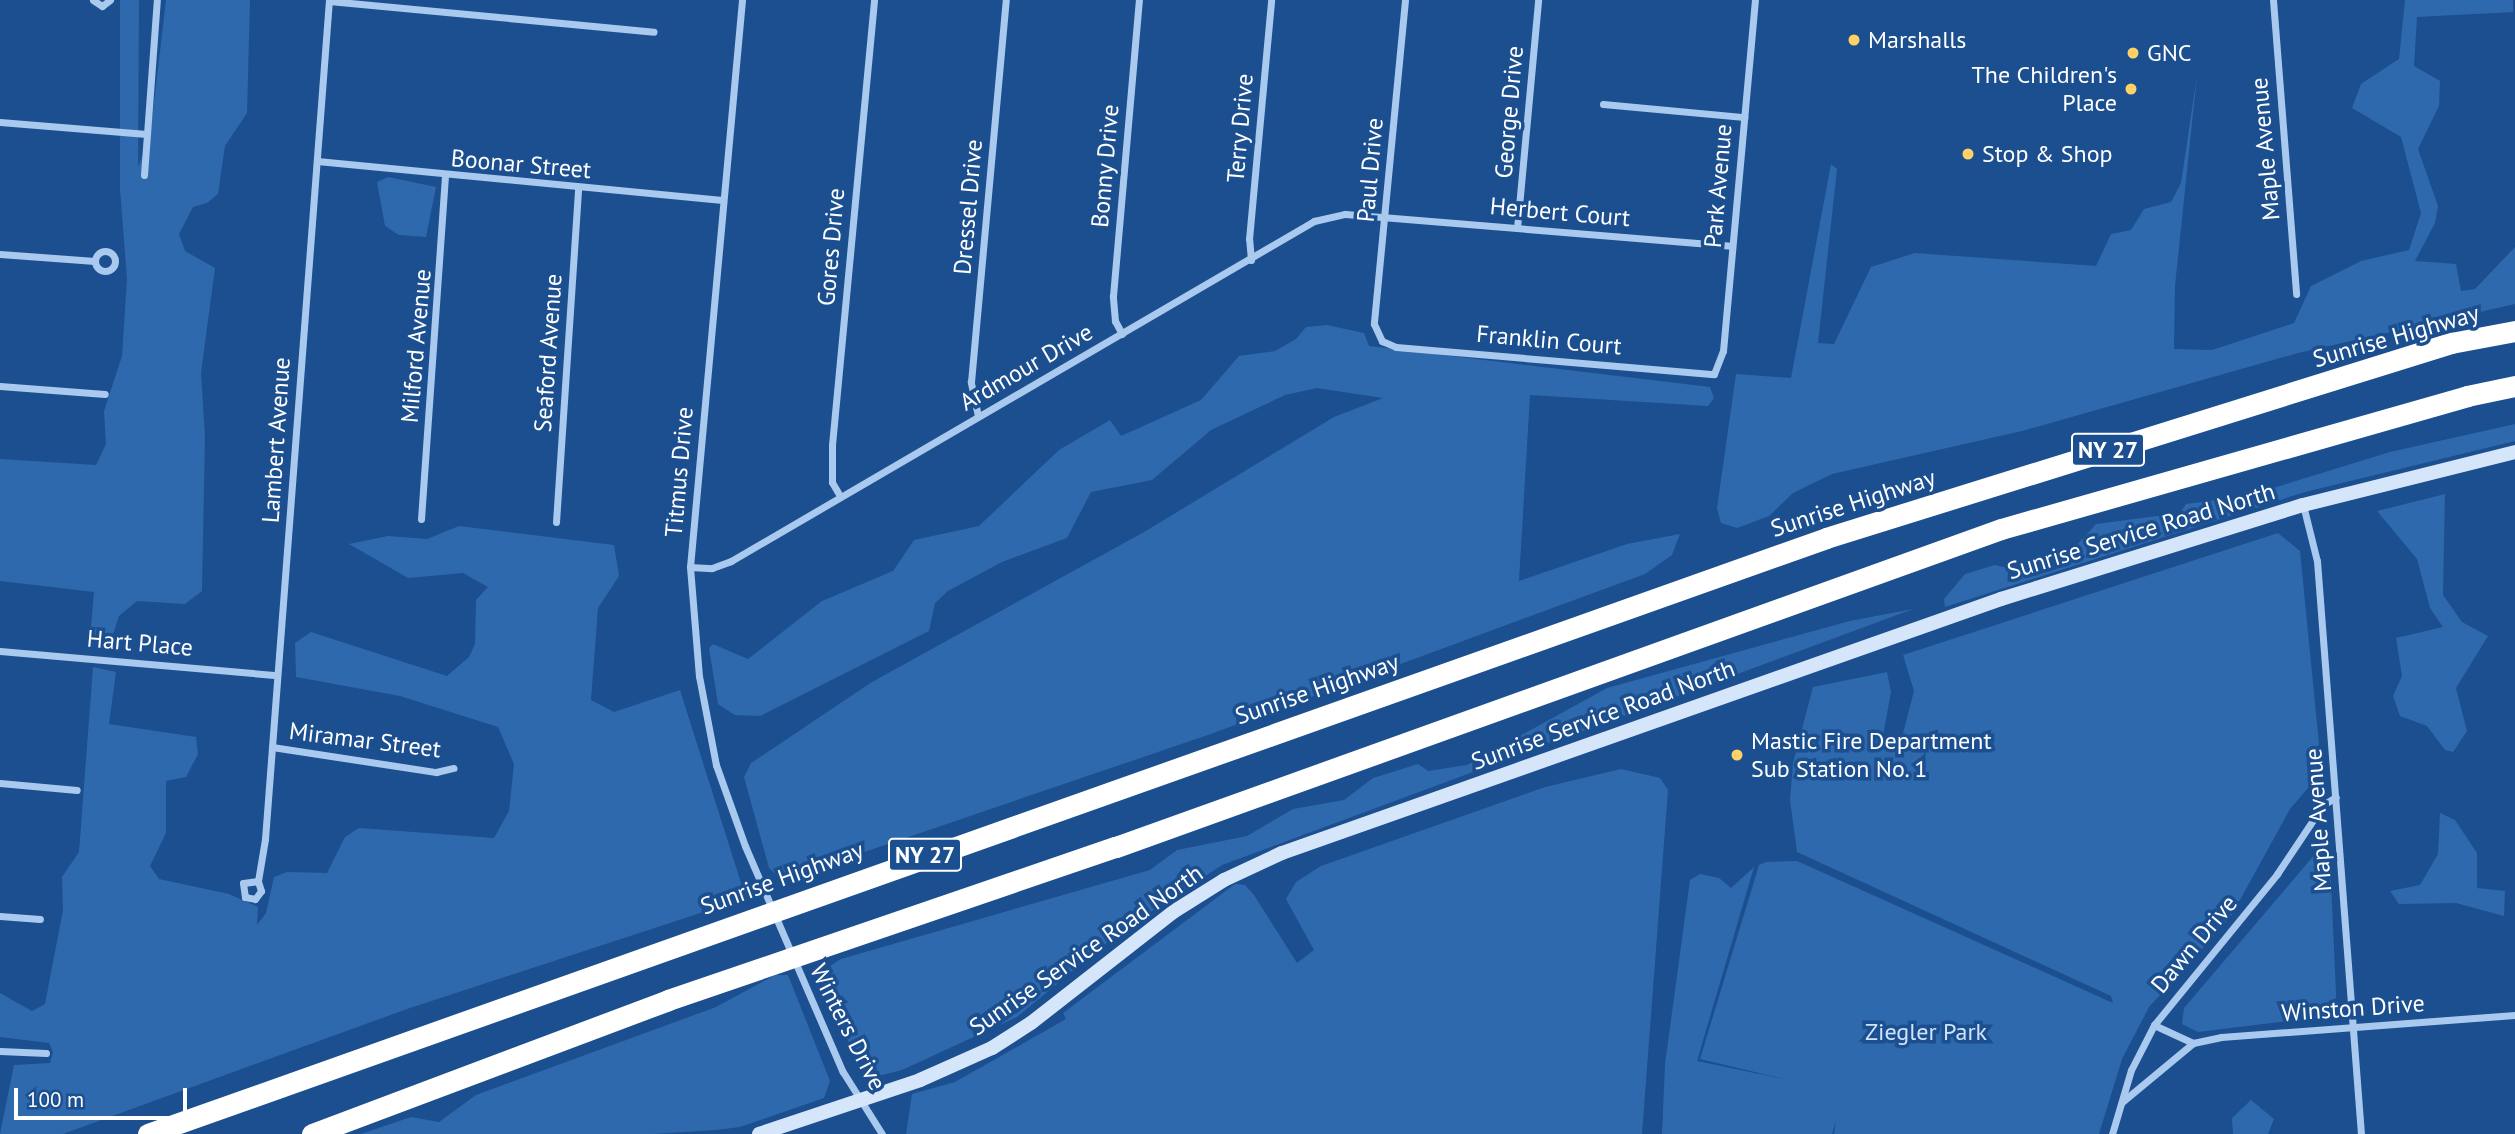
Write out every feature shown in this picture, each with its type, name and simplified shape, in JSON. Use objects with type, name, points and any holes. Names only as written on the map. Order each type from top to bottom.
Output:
[{"type":"highway","name":"Sunrise Highway","points":[[148,1134],[1826,538],[2451,344],[2515,331]]},
{"type":"highway","name":"NY 27","points":[[312,1134],[668,1000],[1116,847],[2001,529],[2515,386]]},
{"type":"street","points":[[93,0],[102,6],[110,0]]},
{"type":"street","points":[[144,175],[157,0]]},
{"type":"street","name":"Titmus Drive","points":[[742,0],[690,567],[699,676],[714,753],[757,873],[783,935]]},
{"type":"street","name":"Gores Drive","points":[[840,496],[832,482],[832,445],[874,0]]},
{"type":"street","name":"Dressel Drive","points":[[978,416],[971,382],[1006,0]]},
{"type":"street","name":"Bonny Drive","points":[[1122,334],[1115,321],[1113,296],[1139,0]]},
{"type":"street","name":"Terry Drive","points":[[1251,260],[1249,239],[1271,0]]},
{"type":"street","name":"Paul Drive","points":[[1381,341],[1374,324],[1405,0]]},
{"type":"street","name":"George Drive","points":[[1517,228],[1538,0]]},
{"type":"street","name":"Park Avenue","points":[[1714,374],[1723,351],[1755,0]]},
{"type":"street","name":"Maple Avenue","points":[[2273,0],[2296,294]]},
{"type":"street","points":[[329,1],[654,32]]},
{"type":"street","name":"Lambert Avenue","points":[[258,881],[272,747],[329,1]]},
{"type":"street","points":[[1603,104],[1744,117]]},
{"type":"street","points":[[0,122],[147,134]]},
{"type":"street","name":"Boonar Street","points":[[317,161],[445,177],[722,200]]},
{"type":"street","name":"Milford Avenue","points":[[421,519],[445,177]]},
{"type":"street","name":"Seaford Avenue","points":[[556,522],[578,187]]},
{"type":"street","name":"Ardmour Drive","points":[[690,567],[712,568],[731,561],[1314,221],[1345,214],[1384,217]]},
{"type":"street","name":"Herbert Court","points":[[1384,217],[1731,246]]},
{"type":"street","points":[[0,254],[95,261]]},
{"type":"street","name":"Franklin Court","points":[[1381,341],[1396,347],[1714,374]]},
{"type":"street","points":[[0,386],[105,394]]},
{"type":"street","name":"Sunrise Service Road North","points":[[760,1134],[944,1071],[992,1048],[1031,1023],[1173,912],[1224,880],[1282,853],[2001,599],[2303,505],[2515,452]]},
{"type":"street","name":"Maple Avenue","points":[[2303,505],[2317,561],[2361,1134]]},
{"type":"street","name":"Hart Place","points":[[0,651],[277,675]]},
{"type":"street","name":"Miramar Street","points":[[272,747],[436,772],[454,768]]},
{"type":"street","points":[[0,783],[77,790]]},
{"type":"street","name":"Dawn Drive","points":[[2112,1134],[2131,1070],[2154,1025],[2277,874],[2323,805],[2336,797]]},
{"type":"street","points":[[0,916],[40,919]]},
{"type":"street","name":"Winters Drive","points":[[783,935],[843,1072],[882,1134]]},
{"type":"street","name":"Winston Drive","points":[[2193,1043],[2515,1015]]},
{"type":"street","points":[[2122,1102],[2193,1043],[2154,1025]]},
{"type":"street","points":[[0,1051],[46,1054]]},
{"type":"green space","points":[[120,0],[139,0],[138,167],[150,137],[166,0],[250,0],[247,113],[225,146],[218,194],[207,203],[193,207],[179,234],[185,251],[215,268],[201,373],[205,437],[202,591],[185,604],[137,601],[119,616],[109,647],[90,639],[94,592],[0,581],[0,459],[96,465],[106,444],[104,411],[122,356],[127,279],[120,189]]},
{"type":"green space","points":[[2405,0],[2513,0],[2513,12],[2417,17],[2414,66],[2440,81],[2439,106],[2418,149],[2438,206],[2435,223],[2415,261],[2456,264],[2461,291],[2475,289],[2515,247],[2515,304],[2298,353],[2022,431],[1832,474],[1793,493],[1769,516],[1737,528],[1721,523],[1717,508],[1736,374],[1791,378],[1831,164],[1837,169],[1818,343],[1834,344],[1871,267],[1915,253],[2096,266],[2111,234],[2131,230],[2144,209],[2171,202],[2181,183],[2197,75],[2175,286],[2174,349],[2212,350],[2294,323],[2311,286],[2361,261],[2409,250],[2421,213],[2401,137],[2352,108],[2361,84],[2399,59]]},
{"type":"green space","points":[[388,177],[436,187],[426,237],[399,235],[385,226],[377,182]]},
{"type":"green space","points":[[1327,325],[1364,333],[1369,346],[1710,387],[1714,398],[1708,406],[1530,395],[1519,581],[1627,544],[1680,534],[1672,555],[1645,574],[1208,735],[782,880],[769,868],[744,777],[751,763],[872,682],[1144,532],[1334,417],[1383,398],[1317,388],[1285,395],[1211,430],[1152,480],[1091,492],[1067,538],[1002,562],[948,591],[935,603],[929,631],[760,716],[735,715],[718,704],[709,648],[713,644],[748,659],[822,601],[893,571],[914,540],[979,526],[1059,450],[1110,420],[1121,436],[1201,400],[1239,356],[1275,351],[1296,339],[1306,327]]},
{"type":"green space","points":[[2515,424],[2515,441],[2305,492],[1945,607],[1944,599],[1965,574],[1995,565],[2016,570],[2038,567],[2077,545],[2096,524],[2180,513],[2186,504],[2247,496],[2390,452]]},
{"type":"green space","points":[[2445,494],[2443,595],[2462,622],[2488,636],[2456,688],[2467,731],[2453,752],[2445,750],[2427,726],[2400,716],[2393,696],[2402,676],[2396,638],[2443,627],[2430,608],[2417,559],[2377,511]]},
{"type":"green space","points":[[459,526],[614,545],[619,576],[598,608],[591,700],[614,712],[680,690],[742,886],[734,902],[407,1009],[63,1134],[0,1134],[14,1065],[50,1063],[53,1052],[49,1043],[0,1037],[0,993],[32,1011],[45,1004],[63,910],[62,877],[79,852],[93,667],[116,672],[109,724],[196,737],[198,754],[186,777],[166,781],[166,833],[150,866],[159,879],[229,894],[258,907],[257,925],[266,913],[274,877],[287,872],[327,873],[345,837],[359,828],[494,838],[509,811],[514,764],[498,727],[400,696],[296,677],[295,643],[311,632],[447,676],[469,657],[475,644],[476,600],[488,587],[463,573],[408,578],[349,544],[388,536],[427,539]]},
{"type":"green space","name":"Ziegler Park","points":[[2278,533],[2300,551],[2319,744],[2308,788],[2290,809],[2230,918],[2149,1007],[2122,1059],[2099,1134],[1834,1134],[1836,1121],[1832,1134],[1662,1134],[1665,1064],[1690,880],[1700,874],[1719,878],[1731,888],[1754,867],[1697,1061],[1789,1080],[1700,1059],[1759,865],[1766,862],[1797,861],[2113,1003],[2111,996],[1797,852],[1790,800],[1793,763],[1813,687],[1887,672],[1891,692],[1883,736],[1900,745],[1914,691],[1903,655]]},
{"type":"green space","points":[[1913,609],[1222,865],[1116,935],[1017,1017],[902,1070],[867,1079],[820,985],[824,970],[841,959],[1150,870],[1177,850],[1247,836],[1293,809],[1344,800],[1373,778],[1418,764],[1428,771],[1467,765],[1607,688],[1850,621]]},
{"type":"green space","points":[[1621,769],[1660,778],[1668,790],[1642,1134],[906,1134],[912,1094],[955,1082],[1066,1019],[1063,1013],[1235,884],[1245,885],[1254,895],[1297,963],[1314,950],[1286,899],[1296,882],[1321,866],[1545,787]]},
{"type":"green space","points":[[2440,813],[2455,820],[2477,853],[2477,888],[2505,891],[2504,916],[2456,903],[2399,904],[2390,891],[2420,885],[2438,854]]},
{"type":"green space","points":[[2316,853],[2330,861],[2337,1015],[2198,1032],[2182,1024],[2184,1008]]},
{"type":"green space","points":[[775,975],[788,975],[830,1081],[824,1098],[740,1127],[716,1130],[654,1134],[361,1134],[411,1117],[439,1122],[476,1095],[716,1007]]},
{"type":"green space","points":[[2251,1100],[2274,1119],[2268,1134],[2233,1134],[2232,1118]]},
{"type":"place","name":"Marshalls","points":[[1854,40]]},
{"type":"place","name":"GNC","points":[[2133,53]]},
{"type":"place","name":"The Children's Place","points":[[2131,89]]},
{"type":"place","name":"Stop & Shop","points":[[1968,154]]},
{"type":"place","name":"Mastic Fire Department Sub Station No. 1","points":[[1737,755]]}]
